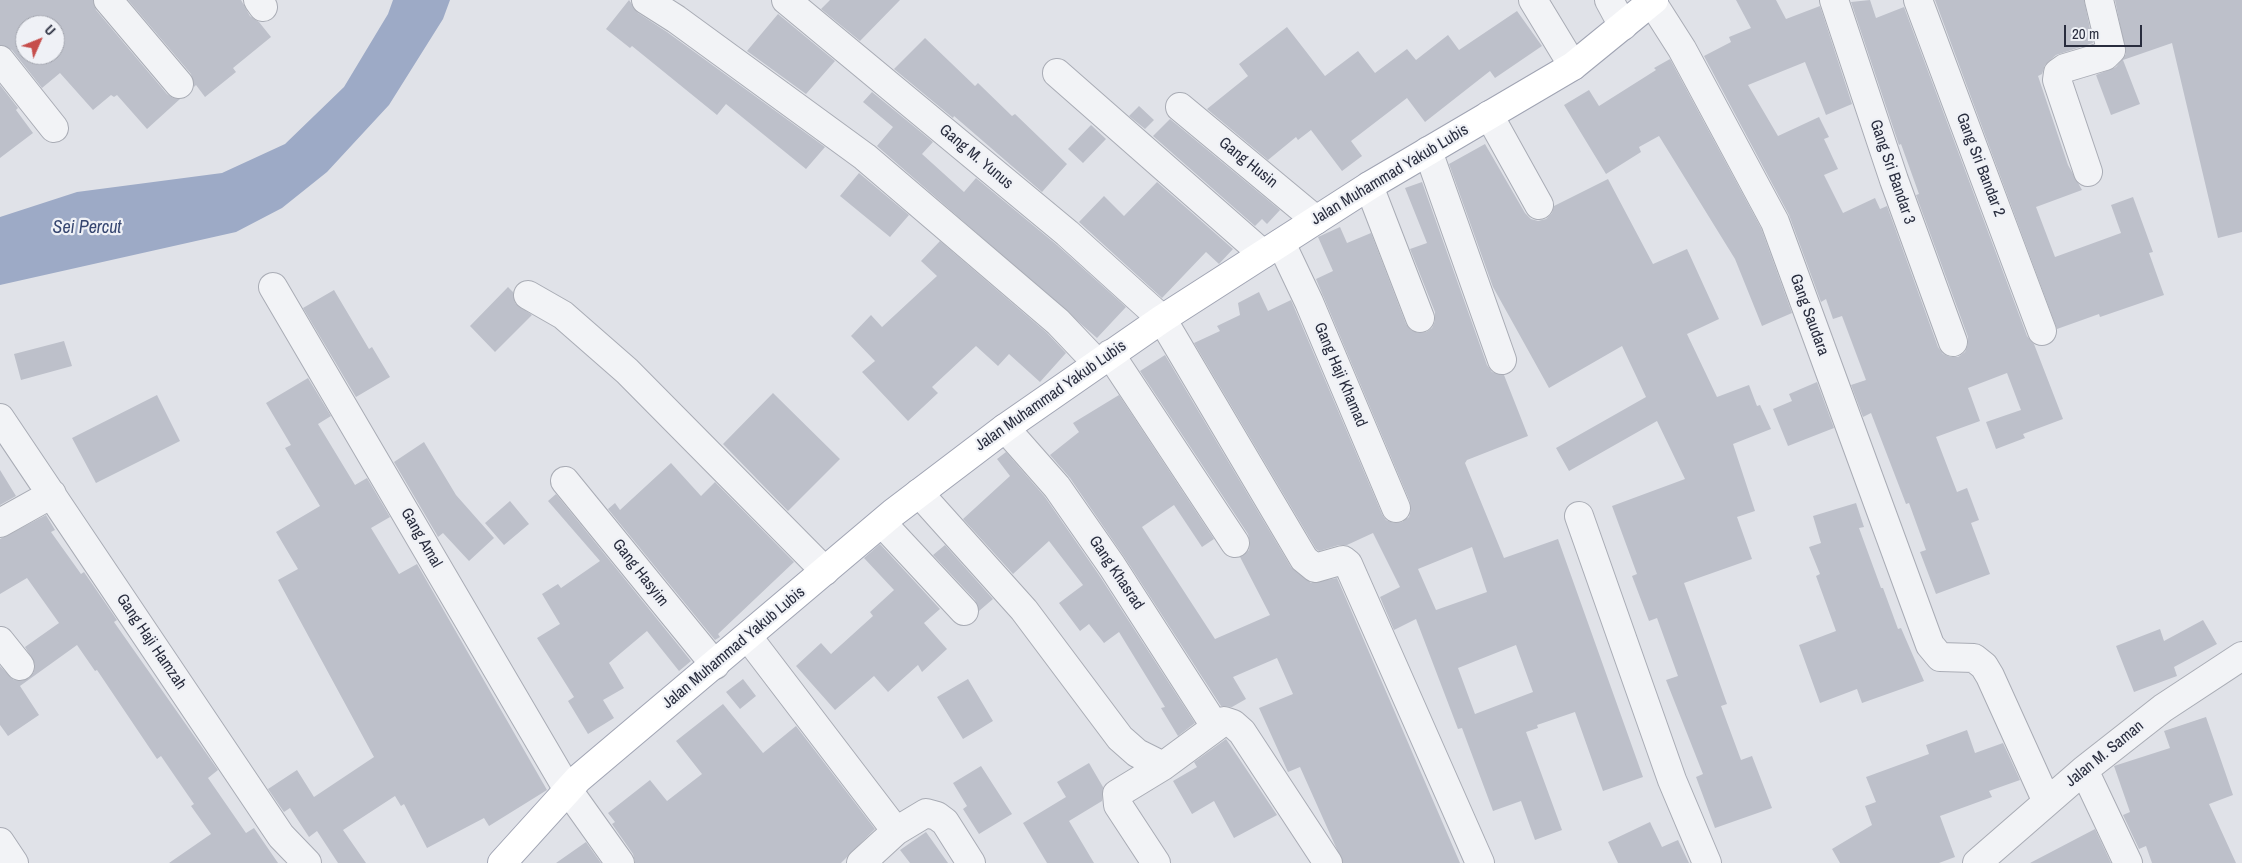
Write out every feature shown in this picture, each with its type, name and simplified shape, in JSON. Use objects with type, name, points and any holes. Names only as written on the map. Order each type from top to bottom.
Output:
[{"type":"main road","name":"Jalan Muhammad Yakub Lubis","points":[[502,863],[568,790],[882,523],[1005,428],[1162,319],[1369,186],[1573,66],[1653,1]]},
{"type":"street","points":[[108,0],[179,84]]},
{"type":"street","points":[[646,0],[676,19],[866,157],[1058,322],[1104,358],[1235,543]]},
{"type":"street","name":"Gang M. Yunus","points":[[786,0],[1067,232],[1162,319],[1304,559],[1315,568],[1343,560],[1348,564],[1480,863]]},
{"type":"street","points":[[1533,0],[1573,66]]},
{"type":"street","points":[[1609,0],[1623,26]]},
{"type":"street","name":"Gang Sri Bandar 3","points":[[1834,0],[1894,180],[1953,342]]},
{"type":"street","name":"Gang Sri Bandar 2","points":[[1918,0],[2042,331]]},
{"type":"street","points":[[2088,172],[2058,80],[2058,73],[2065,68],[2105,56],[2111,50],[2099,0]]},
{"type":"street","name":"Gang Saudara","points":[[1653,1],[1682,49],[1775,222],[1930,645],[1940,657],[1974,658],[1984,666],[2047,802]]},
{"type":"street","points":[[0,60],[54,128]]},
{"type":"street","points":[[1057,73],[1272,248]]},
{"type":"street","name":"Gang Husin","points":[[1180,107],[1316,220]]},
{"type":"street","points":[[1489,115],[1539,205]]},
{"type":"street","points":[[1428,151],[1502,360]]},
{"type":"street","points":[[1369,186],[1420,318]]},
{"type":"street","name":"Gang Haji Khamad","points":[[1272,248],[1309,302],[1396,508]]},
{"type":"street","name":"Gang Amal","points":[[273,287],[568,790],[620,863]]},
{"type":"street","points":[[528,295],[563,314],[627,372],[825,571]]},
{"type":"street","name":"Gang Haji Hamzah","points":[[0,418],[281,836],[307,863]]},
{"type":"street","name":"Gang Khasrad","points":[[1005,428],[1057,487],[1112,566],[1215,726]]},
{"type":"street","name":"Gang Hasyim","points":[[565,481],[715,665]]},
{"type":"street","points":[[919,493],[1024,610],[1120,738],[1137,753],[1163,766]]},
{"type":"street","points":[[0,523],[52,494]]},
{"type":"street","points":[[1579,516],[1672,780],[1707,863]]},
{"type":"street","points":[[882,523],[964,611]]},
{"type":"street","points":[[748,637],[896,830]]},
{"type":"street","points":[[0,641],[20,666]]},
{"type":"street","name":"Jalan M. Saman","points":[[1978,863],[2084,770],[2163,708],[2242,656]]},
{"type":"street","points":[[1156,863],[1118,805],[1117,794],[1163,766],[1224,721],[1234,724],[1242,732],[1328,863]]},
{"type":"street","points":[[2084,770],[2128,863]]},
{"type":"street","points":[[861,863],[896,830],[926,813],[937,816],[945,822],[972,863]]},
{"type":"street","points":[[0,842],[14,863]]},
{"type":"water","name":"Sei Percut","points":[[393,0],[450,0],[443,19],[389,105],[327,172],[282,208],[236,232],[0,285],[0,217],[77,192],[222,173],[285,144],[344,87],[388,14]]},
{"type":"building","points":[[0,0],[93,0],[96,10],[167,94],[173,98],[180,99],[147,129],[117,95],[114,97],[111,95],[93,110],[60,73],[42,88],[24,65],[65,65],[65,15],[15,15],[15,54],[12,50],[0,45]]},
{"type":"building","points":[[128,0],[241,0],[250,16],[259,22],[271,37],[233,68],[236,72],[205,97],[196,85],[194,87],[191,74]]},
{"type":"building","points":[[629,0],[638,13],[825,147],[806,169],[726,104],[717,115],[632,46],[630,48],[606,29]]},
{"type":"building","points":[[830,0],[900,0],[860,41],[821,9]]},
{"type":"building","points":[[1736,0],[1776,0],[1786,19],[1820,6],[1852,104],[1826,115],[1805,62],[1748,85],[1778,136],[1819,117],[1829,137],[1824,139],[1838,169],[1824,175],[1843,213],[1875,198],[1880,209],[1887,206],[1938,347],[1943,354],[1958,357],[1965,352],[1968,337],[1916,195],[1919,194],[1901,144],[1899,145],[1851,2],[1870,0],[1876,18],[1904,7],[2027,336],[2034,344],[2063,419],[2023,434],[2025,438],[1996,449],[1986,422],[2021,410],[2007,373],[1968,388],[1980,421],[1936,437],[1957,492],[1967,488],[1979,520],[1971,523],[1990,574],[1936,594],[1920,552],[1926,550],[1909,503],[1906,504],[1871,413],[1863,417],[1851,385],[1866,380],[1842,316],[1833,319],[1826,299],[1821,302],[1789,215],[1704,56],[1731,42],[1729,37],[1751,28]]},
{"type":"building","points":[[1935,0],[2084,0],[2093,43],[2056,55],[2045,65],[2042,74],[2038,76],[2068,165],[2082,190],[2036,207],[2055,257],[2121,233],[2111,205],[2133,197],[2153,252],[2149,253],[2164,295],[2100,317],[2099,314],[2057,329]]},
{"type":"building","points":[[2115,0],[2242,0],[2242,232],[2218,238],[2172,43],[2123,60],[2140,104],[2111,115],[2096,75],[2116,67],[2126,54]]},
{"type":"building","points":[[1517,11],[1542,46],[1495,78],[1490,71],[1425,122],[1407,98],[1351,141],[1362,156],[1342,171],[1311,130],[1298,140],[1296,137],[1268,160],[1207,109],[1248,76],[1239,64],[1287,27],[1325,76],[1358,51],[1375,73],[1407,49],[1416,60],[1448,35],[1459,50]]},
{"type":"building","points":[[778,14],[835,61],[806,94],[747,51]]},
{"type":"building","points":[[925,38],[975,86],[978,83],[1012,116],[1015,114],[1067,164],[1042,192],[954,116],[953,118],[894,69]]},
{"type":"building","points":[[1670,59],[1761,228],[1792,313],[1762,326],[1735,259],[1659,136],[1639,147],[1641,152],[1606,174],[1564,105],[1589,90],[1599,106]]},
{"type":"building","points":[[0,85],[18,108],[16,110],[33,133],[0,158]]},
{"type":"building","points":[[872,92],[933,142],[922,154],[964,192],[976,178],[1057,245],[1126,307],[1097,338],[877,146],[893,127],[863,102]]},
{"type":"building","points":[[1139,106],[1154,120],[1145,129],[1129,116]]},
{"type":"building","points":[[1170,119],[1280,210],[1267,224],[1262,219],[1255,226],[1153,136]]},
{"type":"building","points":[[1091,125],[1106,139],[1083,163],[1068,149]]},
{"type":"building","points":[[1485,144],[1525,213],[1531,219],[1538,221],[1546,219],[1552,213],[1554,206],[1608,179],[1653,264],[1687,249],[1719,319],[1687,334],[1717,397],[1749,385],[1757,406],[1760,405],[1771,429],[1733,444],[1755,511],[1737,517],[1752,559],[1684,583],[1727,704],[1721,706],[1741,760],[1752,756],[1772,808],[1715,828],[1696,777],[1703,774],[1666,680],[1678,676],[1657,618],[1649,621],[1632,576],[1637,574],[1612,506],[1685,479],[1657,421],[1569,471],[1556,448],[1646,397],[1622,346],[1549,388],[1493,287],[1449,164]]},
{"type":"building","points":[[859,173],[909,215],[890,237],[840,196]]},
{"type":"building","points":[[1157,182],[1233,249],[1219,264],[1206,252],[1162,298],[1079,222],[1104,196],[1124,216]]},
{"type":"building","points":[[1422,182],[1487,365],[1492,372],[1504,375],[1528,436],[1467,460],[1465,463],[1504,558],[1558,539],[1643,777],[1603,791],[1575,712],[1537,725],[1538,728],[1526,732],[1562,830],[1535,840],[1521,801],[1493,811],[1462,728],[1458,729],[1416,619],[1394,630],[1380,597],[1400,587],[1373,533],[1347,545],[1339,545],[1319,551],[1316,549],[1194,343],[1220,331],[1217,326],[1240,315],[1238,303],[1259,292],[1268,311],[1291,300],[1382,514],[1386,520],[1394,523],[1402,522],[1409,517],[1411,510],[1410,502],[1316,279],[1333,271],[1318,237],[1340,227],[1347,243],[1371,233],[1406,324],[1411,330],[1418,333],[1426,332],[1432,328],[1435,321],[1435,312],[1410,249],[1427,243],[1405,188]],"holes":[[[1472,547],[1487,592],[1436,610],[1418,569]],[[1516,645],[1533,692],[1475,714],[1458,668]]]},
{"type":"building","points":[[940,241],[1047,333],[1066,353],[1040,382],[1009,354],[998,366],[976,346],[932,387],[938,393],[908,421],[862,372],[875,361],[851,336],[871,315],[882,327],[937,276],[921,261]]},
{"type":"building","points":[[508,287],[513,292],[515,303],[532,315],[495,352],[470,326]]},
{"type":"building","points":[[334,290],[369,349],[372,347],[390,377],[356,397],[303,308]]},
{"type":"building","points":[[64,341],[72,366],[21,380],[14,354]]},
{"type":"building","points":[[1165,355],[1291,567],[1311,583],[1337,578],[1460,863],[1343,863],[1300,767],[1288,772],[1259,708],[1293,694],[1277,658],[1233,677],[1246,699],[1232,707],[1221,706],[1125,558],[1070,478],[1050,455],[1079,432],[1073,423],[1119,395],[1214,539],[1202,547],[1174,505],[1142,527],[1215,639],[1270,615],[1240,557],[1249,550],[1248,534],[1140,371]]},
{"type":"building","points":[[308,378],[331,416],[318,424],[355,485],[367,478],[390,517],[371,528],[399,574],[417,564],[547,790],[489,826],[484,818],[427,848],[404,804],[401,806],[395,796],[343,830],[366,863],[338,863],[317,831],[309,837],[290,808],[284,812],[268,789],[297,770],[314,797],[374,757],[278,580],[298,569],[276,532],[320,506],[285,448],[291,445],[266,403]]},
{"type":"building","points":[[1817,382],[1834,428],[1788,446],[1773,409],[1792,401],[1789,394]]},
{"type":"building","points":[[773,393],[840,459],[788,511],[723,444]]},
{"type":"building","points":[[157,395],[180,441],[96,483],[72,438]]},
{"type":"building","points":[[424,442],[456,495],[494,538],[469,561],[443,533],[438,537],[394,462]]},
{"type":"building","points":[[1006,452],[1045,497],[1099,575],[1195,723],[1178,736],[1161,708],[1165,707],[1119,632],[1104,643],[1089,624],[1080,631],[1059,603],[1083,585],[1049,541],[1013,574],[963,519],[1010,476],[997,459]]},
{"type":"building","points":[[671,463],[701,496],[715,482],[794,562],[718,634],[720,637],[715,640],[608,509],[615,503],[620,510]]},
{"type":"building","points":[[0,470],[16,496],[0,505]]},
{"type":"building","points":[[556,494],[691,661],[679,671],[647,631],[609,663],[624,688],[603,700],[614,718],[588,734],[568,701],[574,697],[537,638],[560,624],[542,594],[558,584],[561,588],[600,561],[548,501]]},
{"type":"building","points":[[510,501],[529,524],[504,545],[485,523]]},
{"type":"building","points":[[1856,503],[1864,527],[1859,528],[1881,588],[1883,588],[1898,629],[1901,628],[1924,681],[1862,703],[1857,689],[1820,703],[1799,645],[1836,631],[1816,576],[1820,574],[1809,547],[1821,543],[1813,516]]},
{"type":"building","points":[[46,515],[55,530],[51,532],[81,574],[84,572],[117,620],[114,622],[218,770],[208,778],[246,833],[254,828],[278,863],[169,863],[211,834],[191,806],[194,804],[161,756],[157,759],[97,670],[95,671],[77,645],[20,686],[39,715],[8,736],[0,725],[0,666],[14,680],[22,681],[29,678],[34,672],[35,664],[25,647],[59,623],[27,578],[0,594],[0,539]]},
{"type":"building","points":[[880,544],[940,609],[924,623],[947,649],[922,672],[918,665],[888,692],[874,676],[835,710],[796,666],[821,643],[831,654],[873,616],[870,612],[894,590],[864,558]]},
{"type":"building","points":[[945,545],[993,599],[979,611],[975,600],[933,555]]},
{"type":"building","points":[[2203,620],[2217,644],[2174,667],[2177,676],[2134,692],[2116,646],[2160,629],[2164,641]]},
{"type":"building","points":[[743,679],[756,696],[740,709],[726,692]]},
{"type":"building","points":[[968,679],[993,721],[963,739],[937,697]]},
{"type":"building","points":[[723,704],[763,753],[796,726],[875,829],[841,863],[635,863],[633,854],[612,824],[615,822],[608,813],[650,780],[667,801],[702,774],[676,741]]},
{"type":"building","points":[[2206,717],[2233,795],[2209,804],[2236,863],[2152,863],[2146,846],[2139,849],[2123,815],[2130,812],[2114,766],[2170,748],[2164,731]]},
{"type":"building","points":[[1967,730],[1975,753],[2003,743],[2020,780],[1989,791],[1992,797],[1940,816],[1955,857],[1939,863],[1840,863],[1832,849],[1872,825],[1865,806],[1876,802],[1866,777],[1929,754],[1926,745]]},
{"type":"building","points":[[1226,739],[1277,815],[1234,838],[1214,801],[1192,814],[1173,781],[1197,767],[1194,762]]},
{"type":"building","points":[[1089,763],[1103,787],[1102,801],[1069,821],[1094,863],[1047,863],[1023,823],[1066,797],[1057,782]]},
{"type":"building","points":[[981,766],[1012,814],[979,834],[963,809],[967,806],[953,783]]},
{"type":"building","points":[[1650,822],[1662,847],[1678,840],[1689,863],[1618,863],[1608,842]]},
{"type":"building","points":[[2095,829],[2111,863],[2030,863]]},
{"type":"building","points":[[926,832],[948,863],[910,863],[900,850]]},
{"type":"building","points":[[586,842],[601,863],[556,863]]}]
